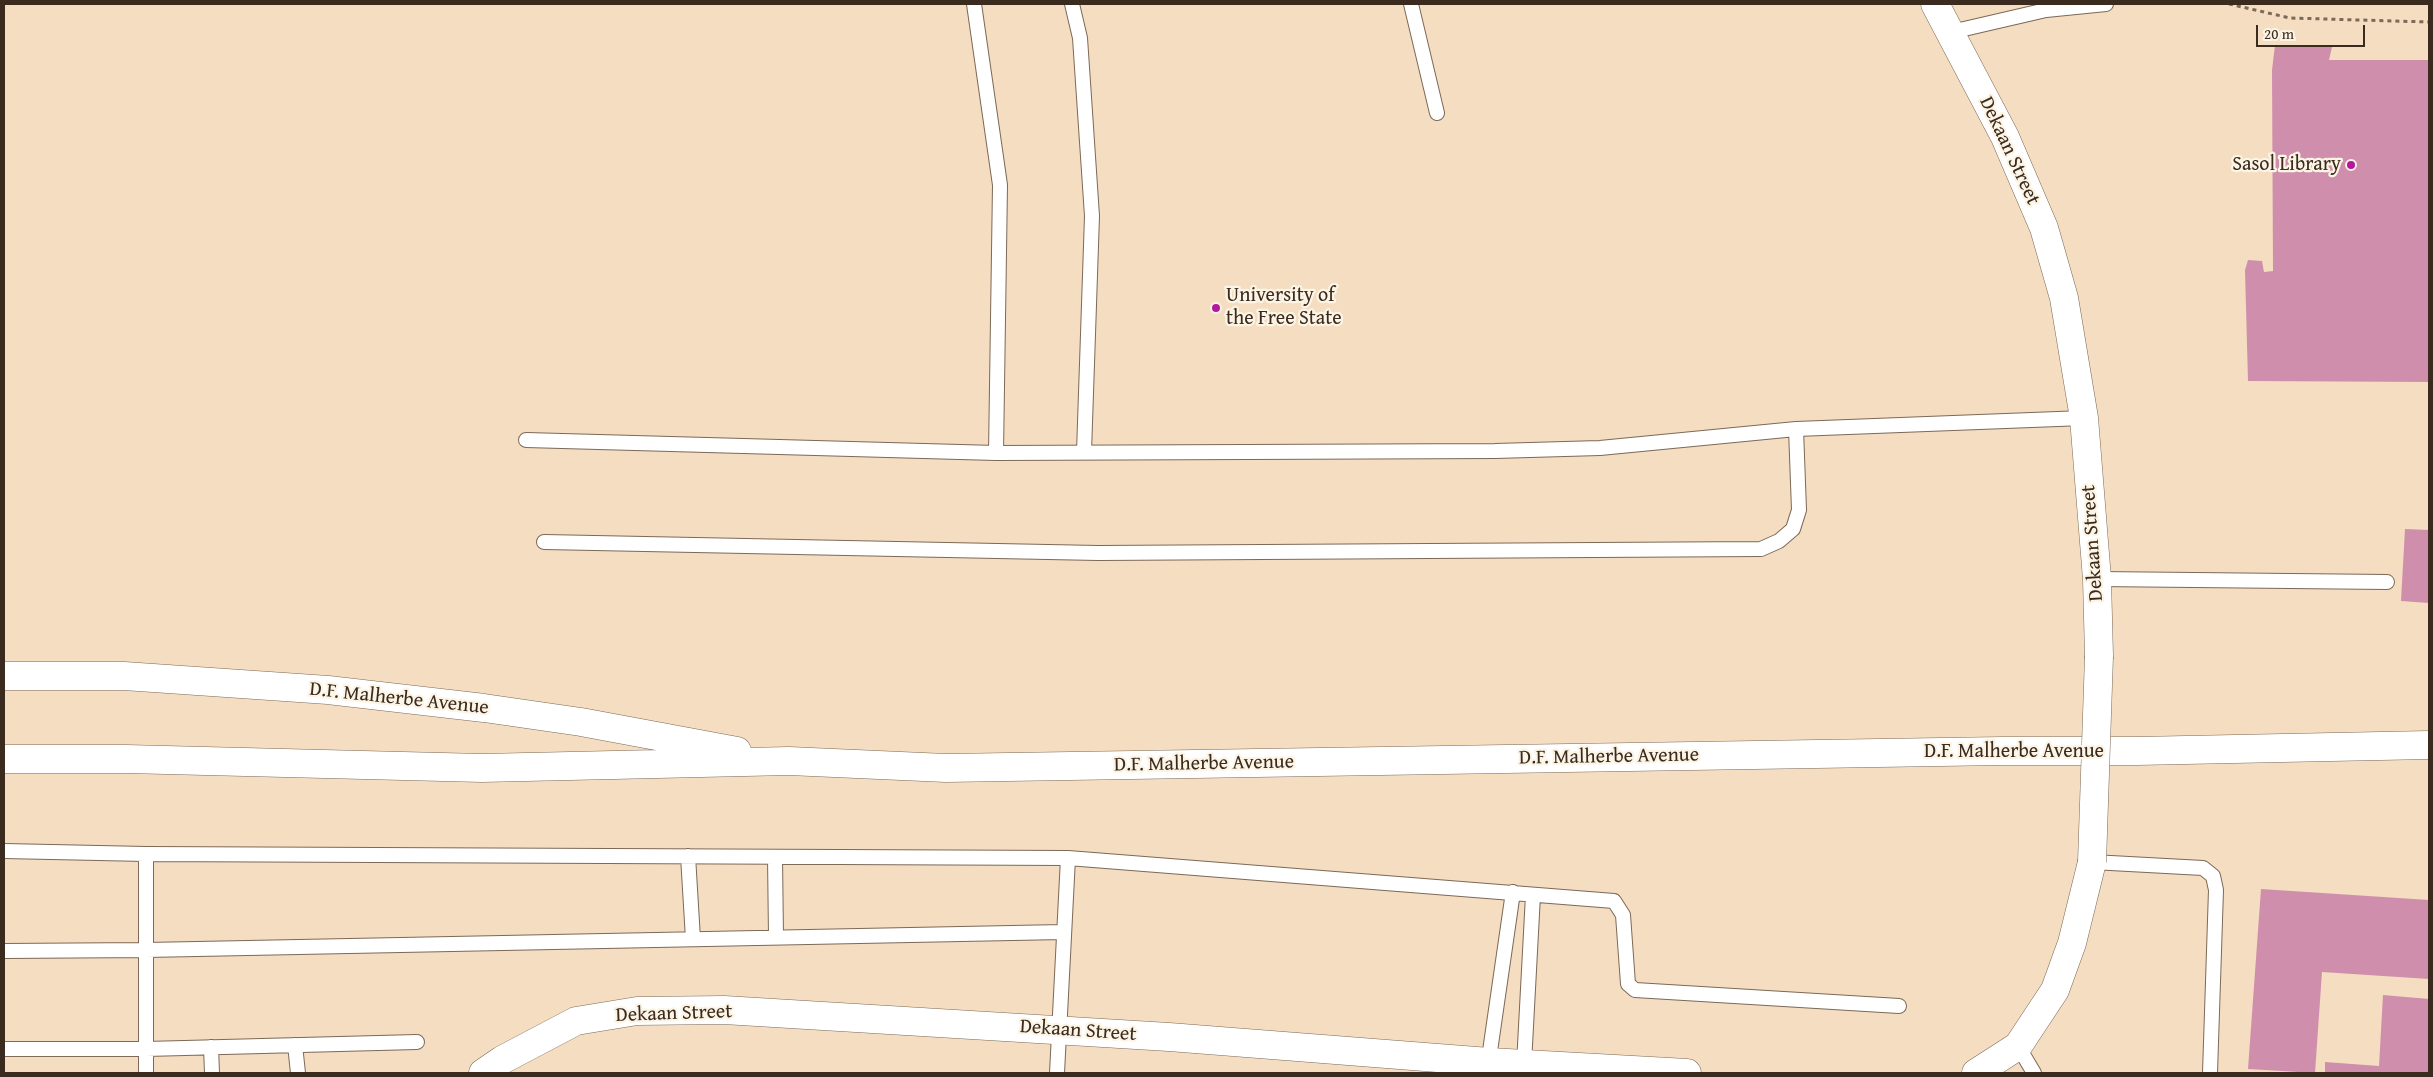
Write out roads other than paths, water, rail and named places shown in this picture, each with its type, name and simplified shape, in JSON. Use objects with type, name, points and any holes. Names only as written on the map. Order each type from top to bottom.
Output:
[{"type":"street","name":"Dekaan Street","points":[[1935,4],[2005,137],[2044,228],[2064,298],[2084,418],[2097,579],[2099,656],[2092,862],[2072,943],[2056,990],[2018,1046],[1976,1073]]},
{"type":"street","name":"D.F. Malherbe Avenue","points":[[4,676],[124,676],[328,690],[484,708],[581,722],[790,761]]},
{"type":"street","name":"D.F. Malherbe Avenue","points":[[4,758],[126,759],[482,768],[790,761],[946,768],[2147,751],[2429,745]]},
{"type":"street","name":"Dekaan Street","points":[[484,1073],[502,1060],[576,1021],[637,1011],[724,1010],[1060,1030],[1488,1068],[1524,1064],[1687,1073]]},
{"type":"lane","points":[[974,4],[1000,185],[996,453]]},
{"type":"lane","points":[[1072,4],[1080,38],[1092,216],[1084,452]]},
{"type":"lane","points":[[1410,4],[1437,113]]},
{"type":"lane","points":[[1951,32],[2046,10],[2106,4]]},
{"type":"lane","points":[[526,440],[996,453],[1486,451],[1600,448],[1796,429],[2084,418]]},
{"type":"lane","points":[[544,542],[1098,553],[1761,549],[1780,541],[1793,529],[1800,510],[1796,429]]},
{"type":"lane","points":[[2097,579],[2387,582]]},
{"type":"lane","points":[[4,851],[146,854],[1068,858],[1513,892],[1614,901],[1623,915],[1628,984],[1635,990],[1899,1006]]},
{"type":"lane","points":[[146,854],[146,1073]]},
{"type":"lane","points":[[688,856],[693,939]]},
{"type":"lane","points":[[775,857],[776,937]]},
{"type":"lane","points":[[1057,1073],[1068,858]]},
{"type":"lane","points":[[2092,862],[2203,868],[2213,876],[2216,890],[2210,1073]]},
{"type":"lane","points":[[1488,1068],[1513,892]]},
{"type":"lane","points":[[1524,1064],[1533,895]]},
{"type":"lane","points":[[4,951],[146,950],[1063,932]]},
{"type":"lane","points":[[4,1049],[146,1049],[417,1042]]},
{"type":"lane","points":[[295,1045],[298,1073]]},
{"type":"lane","points":[[2018,1046],[2034,1073]]},
{"type":"lane","points":[[211,1047],[212,1073]]},
{"type":"place","name":"Sasol Library","points":[[2351,165]]},
{"type":"place","name":"University of the Free State","points":[[1216,308]]}]
